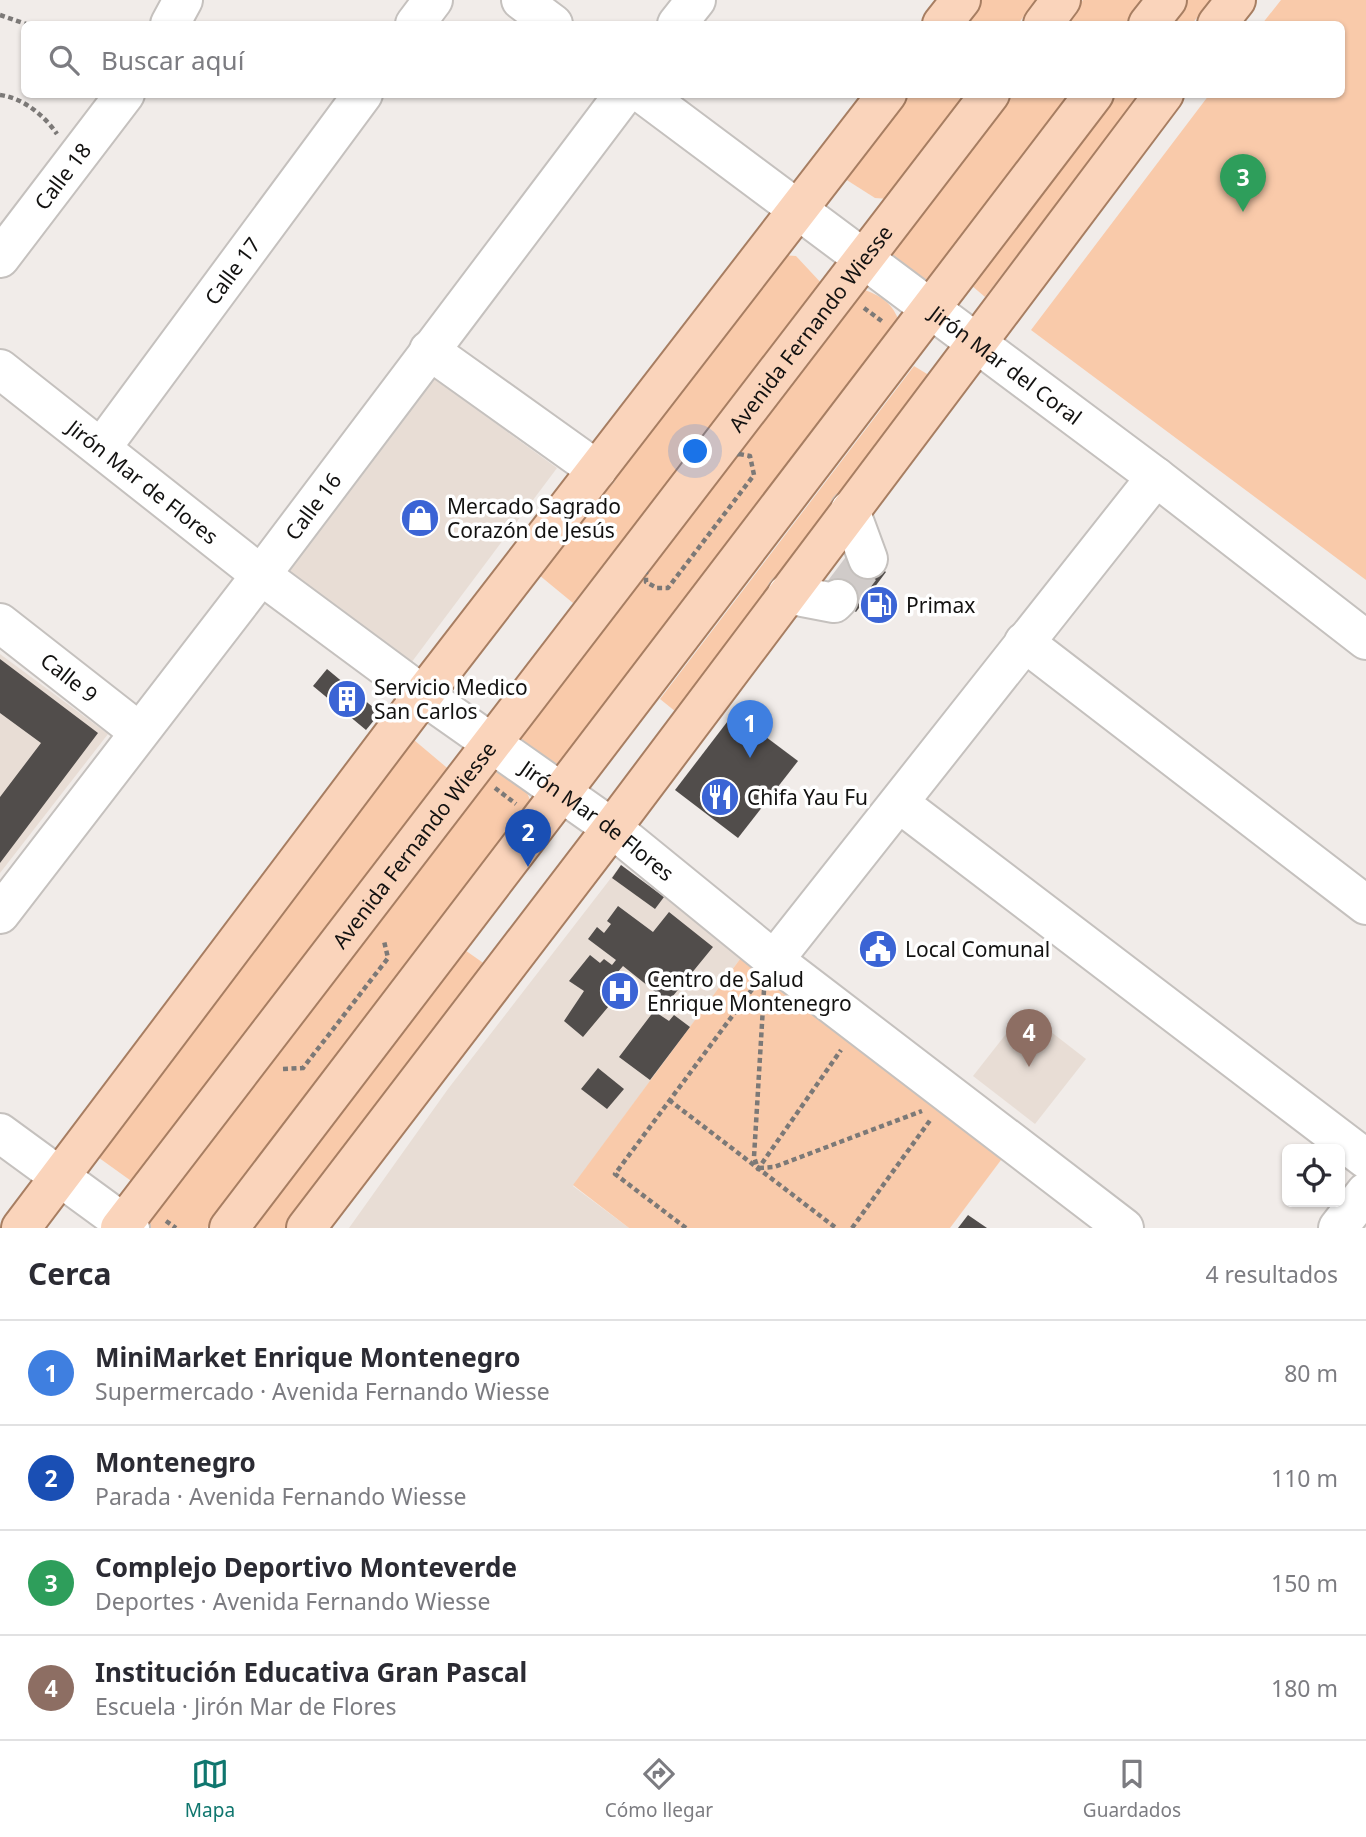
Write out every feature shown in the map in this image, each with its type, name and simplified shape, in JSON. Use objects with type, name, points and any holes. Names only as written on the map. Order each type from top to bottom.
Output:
[{"type":"main road","points":[[944,21],[961,0]]},
{"type":"main road","points":[[1045,21],[1061,0]]},
{"type":"main road","points":[[1150,21],[1167,0]]},
{"type":"main road","points":[[1219,21],[1236,0]]},
{"type":"main road","points":[[21,1228],[423,695],[884,98]]},
{"type":"main road","name":"Avenida Fernando Wiesse","points":[[125,1226],[491,743],[987,98]]},
{"type":"main road","points":[[229,1228],[368,1050],[562,790],[1091,98]]},
{"type":"main road","points":[[306,1228],[612,828],[1161,98]]},
{"type":"street","points":[[172,21],[183,0]]},
{"type":"street","points":[[417,21],[433,0]]},
{"type":"street","points":[[521,0],[549,21]]},
{"type":"street","points":[[679,21],[696,0]]},
{"type":"street","name":"Calle 18","points":[[0,258],[122,98]]},
{"type":"street","name":"Calle 17","points":[[102,447],[360,98]]},
{"type":"street","name":"Calle 16","points":[[0,914],[138,731],[261,575],[621,98]]},
{"type":"street","name":"Jirón Mar del Coral","points":[[648,98],[976,341],[1366,640]]},
{"type":"street","points":[[429,350],[597,470]]},
{"type":"street","name":"Jirón Mar de Flores","points":[[0,369],[261,575],[423,695],[562,790],[612,828],[765,976],[858,1024],[1099,1221]]},
{"type":"street","points":[[765,976],[1024,642],[1156,477]]},
{"type":"street","points":[[850,510],[869,559]]},
{"type":"street","points":[[787,594],[835,603],[838,599]]},
{"type":"street","name":"Calle 9","points":[[0,623],[138,731]]},
{"type":"street","points":[[1024,642],[1366,905]]},
{"type":"street","points":[[899,803],[1366,1159]]},
{"type":"street","points":[[0,1133],[125,1226]]},
{"type":"street","points":[[1338,1228],[1366,1192]]},
{"type":"path","points":[[0,15],[21,22]]},
{"type":"path","points":[[0,95],[13,97],[46,119],[77,160]]},
{"type":"path","points":[[856,302],[886,325]]},
{"type":"path","points":[[646,568],[646,582],[657,588],[668,588],[754,475],[750,456]]},
{"type":"path","points":[[486,782],[527,811]]},
{"type":"path","points":[[282,1069],[294,1071],[303,1068],[388,958],[384,941]]},
{"type":"path","points":[[686,1228],[615,1174],[668,1100],[765,976]]},
{"type":"path","points":[[758,1168],[754,1157],[765,976]]},
{"type":"path","points":[[758,1168],[858,1024]]},
{"type":"path","points":[[668,1100],[836,1228]]},
{"type":"path","points":[[758,1168],[774,1167],[929,1109]]},
{"type":"path","points":[[852,1228],[934,1115]]},
{"type":"shaded area","points":[[975,0],[1036,0],[1020,21],[959,21]]},
{"type":"shaded area","points":[[1083,0],[1145,0],[1128,21],[1067,21]]},
{"type":"shaded area","points":[[1188,0],[1211,0],[1194,21],[1172,21]]},
{"type":"shaded area","points":[[1281,0],[1366,0],[1366,580],[1031,330],[1207,98],[1345,98],[1345,21],[1264,21]]},
{"type":"shaded area","points":[[902,98],[964,98],[888,199],[875,198],[842,177]]},
{"type":"shaded area","points":[[1009,98],[1072,98],[922,287],[891,260],[895,244]]},
{"type":"shaded area","points":[[1114,98],[1137,98],[985,297],[971,285]]},
{"type":"shaded area","points":[[782,255],[796,256],[823,285],[573,603],[539,575]]},
{"type":"shaded area","points":[[865,290],[886,302],[899,322],[555,770],[514,748],[515,727],[853,292]]},
{"type":"shaded area","points":[[914,366],[937,380],[681,716],[660,699]]},
{"type":"shaded area","name":"Mercado Sagrado Corazón de Jesús","points":[[429,375],[557,468],[408,667],[283,567]]},
{"type":"shaded area","points":[[0,654],[108,734],[0,873]]},
{"type":"shaded area","points":[[414,740],[452,772],[134,1183],[95,1155]]},
{"type":"shaded area","points":[[489,768],[516,780],[531,804],[207,1228],[142,1228]]},
{"type":"shaded area","name":"Centro de Salud Enrique Montenegro","points":[[621,865],[743,955],[573,1186],[629,1228],[349,1228],[448,1089]]},
{"type":"shaded area","points":[[462,948],[489,967],[286,1228],[247,1228]]},
{"type":"shaded area","points":[[743,955],[1007,1152],[950,1228],[629,1228],[573,1185]]},
{"type":"shaded area","points":[[1024,1011],[1086,1059],[1035,1124],[973,1076]]},
{"type":"building","points":[[864,556],[886,572],[856,612],[834,596]]},
{"type":"building","points":[[0,659],[98,733],[0,863],[0,797],[41,743],[0,713]]},
{"type":"building","name":"Servicio Medico San Carlos","points":[[327,669],[380,713],[366,730],[313,686]]},
{"type":"building","points":[[734,713],[798,761],[738,838],[675,790]]},
{"type":"building","points":[[621,865],[664,897],[655,909],[612,878]]},
{"type":"building","points":[[618,906],[653,932],[669,912],[713,947],[668,1002],[623,966],[617,973],[629,982],[583,1037],[564,1021],[584,991],[569,981],[590,955],[600,963],[604,959],[612,965],[616,960],[588,939],[597,927],[604,933],[611,924],[607,921]]},
{"type":"building","points":[[654,1011],[669,1021],[674,1015],[690,1027],[650,1080],[619,1057]]},
{"type":"building","points":[[598,1068],[624,1089],[607,1109],[581,1089]]},
{"type":"building","points":[[968,1215],[987,1228],[958,1228]]},
{"type":"tunnel","points":[[838,599],[868,559]]},
{"type":"place","name":"Complejo Deportivo Monteverde","points":[[1243,212]]},
{"type":"place","name":"Mercado Sagrado Corazón de Jesús","points":[[420,518]]},
{"type":"place","name":"Primax","points":[[879,605]]},
{"type":"place","name":"Servicio Medico San Carlos","points":[[347,699]]},
{"type":"place","name":"MiniMarket Enrique Montenegro","points":[[750,758]]},
{"type":"place","name":"Chifa Yau Fu","points":[[720,797]]},
{"type":"place","name":"Montenegro","points":[[528,867]]},
{"type":"place","name":"Local Comunal","points":[[878,949]]},
{"type":"place","name":"Centro de Salud Enrique Montenegro","points":[[620,991]]},
{"type":"place","name":"Institución Educativa Gran Pascal","points":[[1029,1067]]}]
